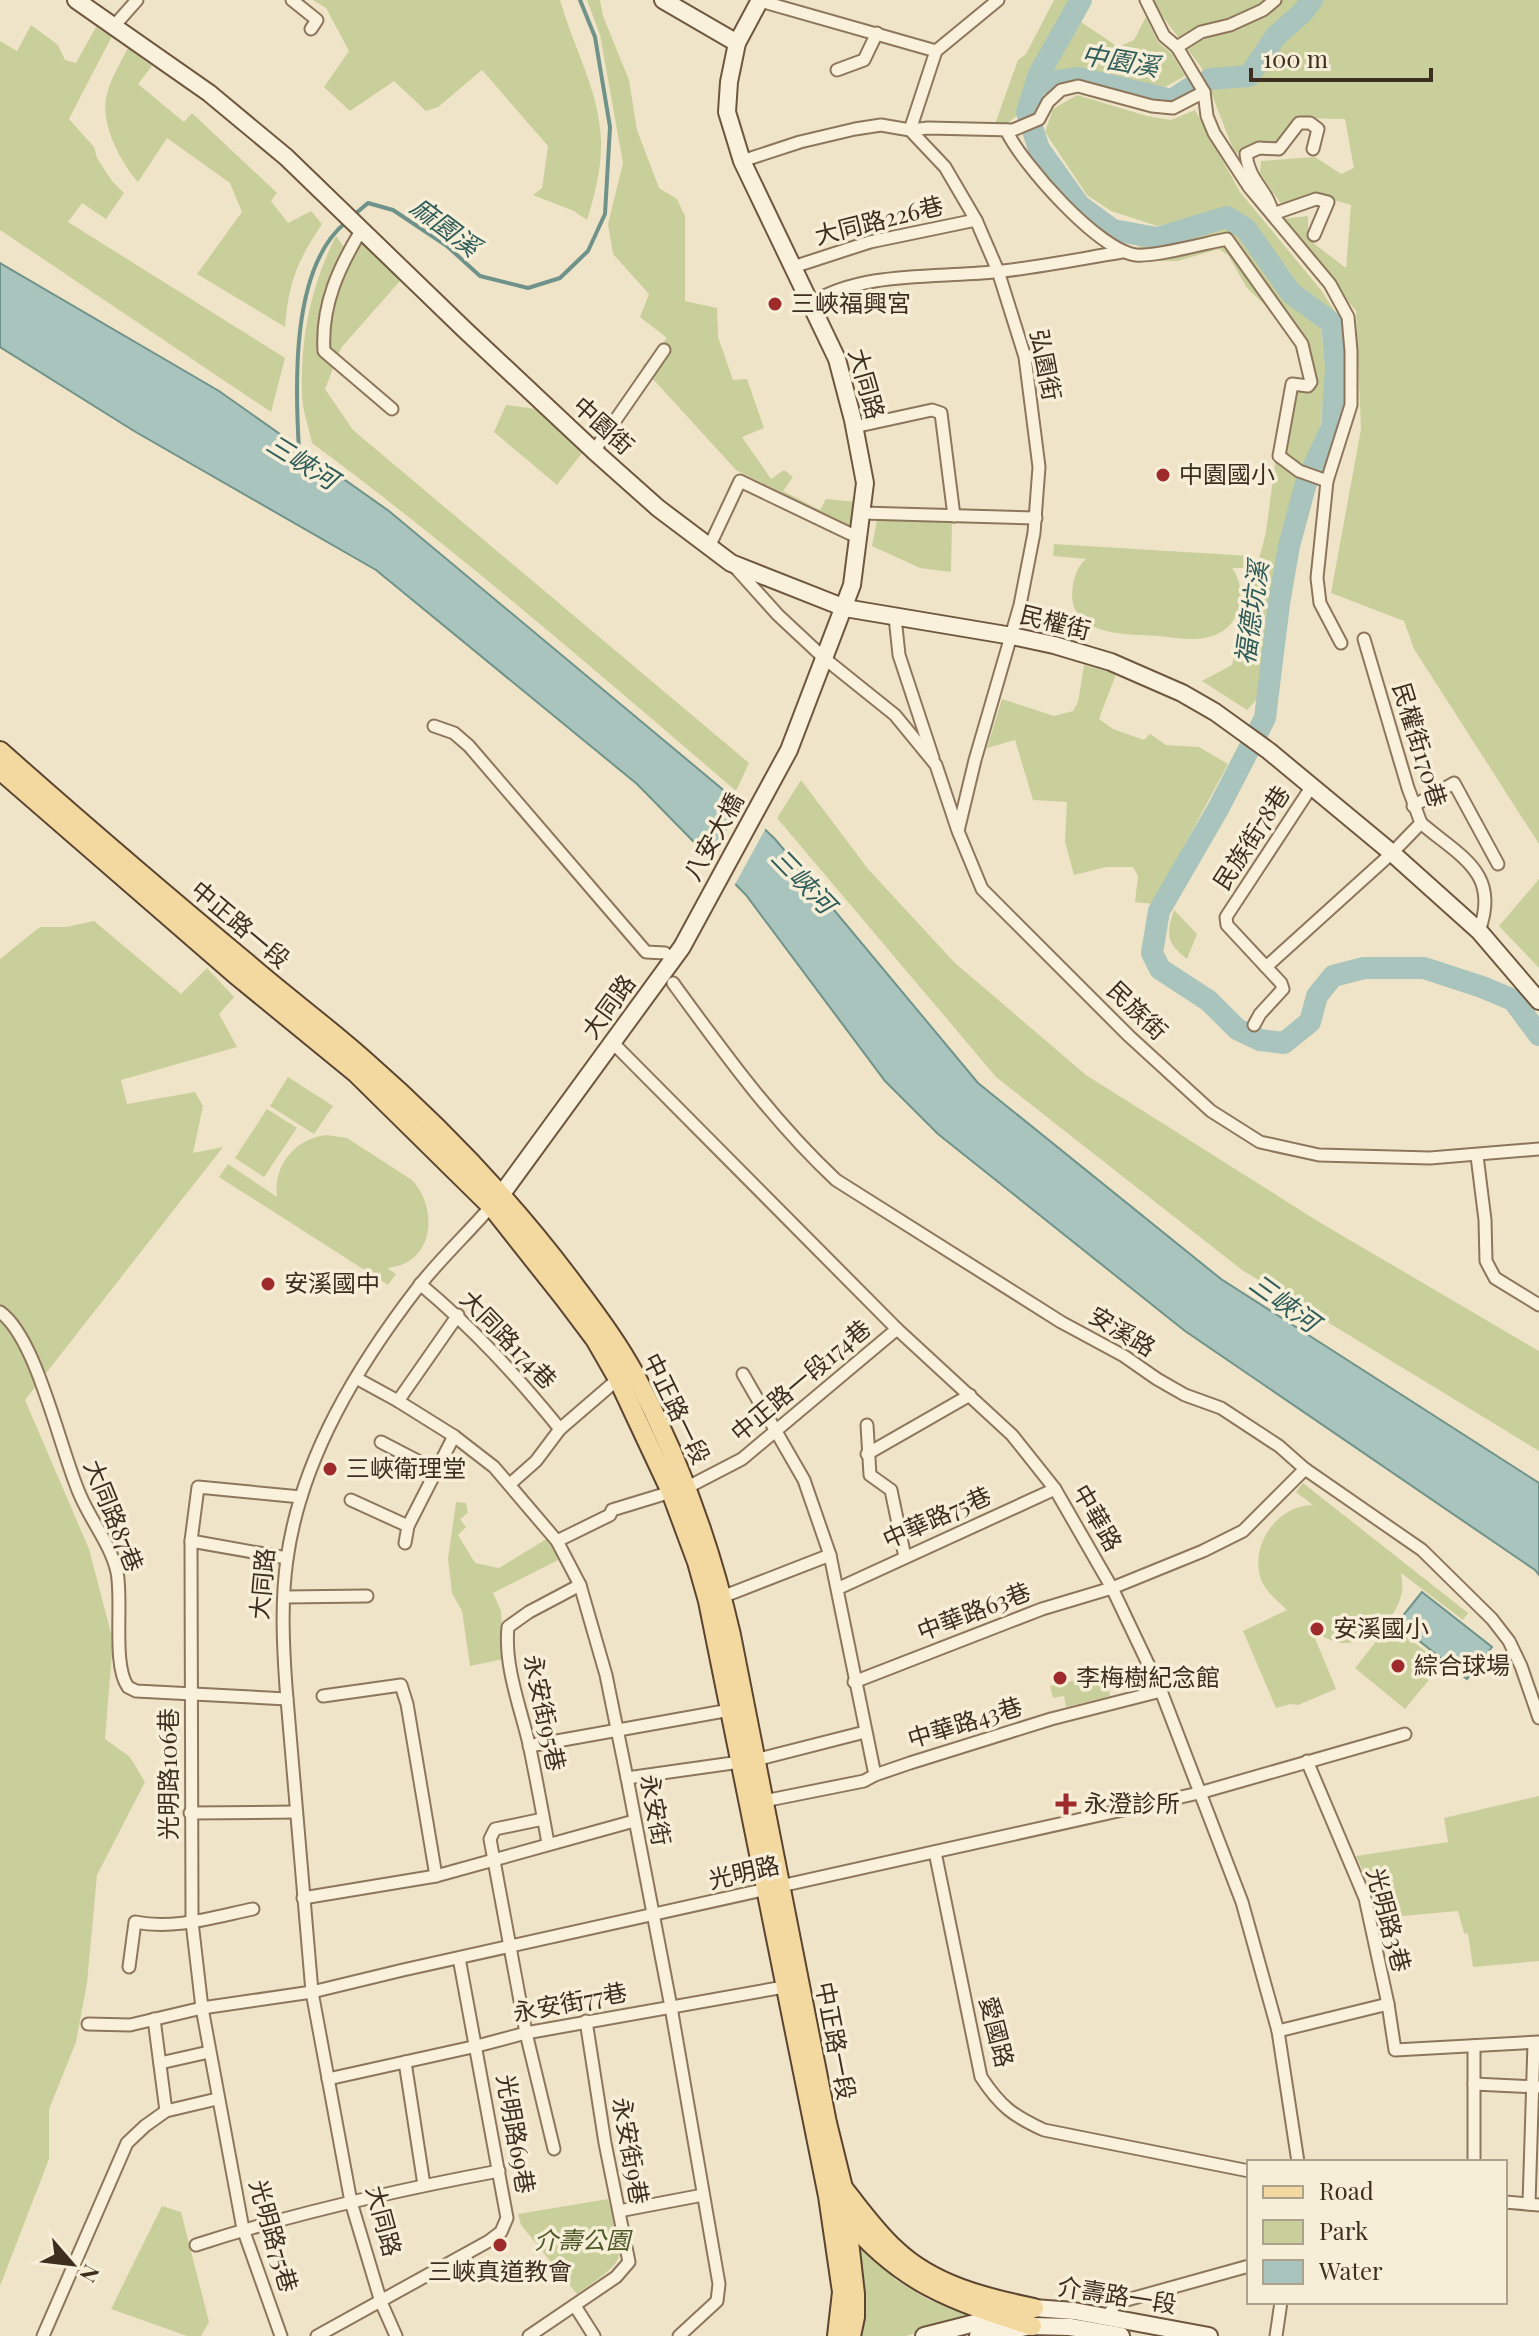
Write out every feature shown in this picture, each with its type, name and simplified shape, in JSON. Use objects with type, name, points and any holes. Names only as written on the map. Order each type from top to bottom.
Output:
[{"type":"main road","name":"中正路一段","points":[[0,751],[366,1061],[496,1201],[595,1339],[680,1489],[708,1601],[730,1710],[764,1801],[784,1987],[800,2027]]},
{"type":"main road","name":"中正路一段","points":[[0,770],[235,974],[356,1073],[546,1246],[610,1333],[635,1375],[722,1597],[748,1761],[836,2192],[842,2292],[837,2336]]},
{"type":"main road","name":"中正路一段","points":[[836,2192],[846,2217],[855,2294],[851,2336]]},
{"type":"main road","points":[[836,2192],[896,2251],[926,2272],[1033,2317]]},
{"type":"main road","points":[[846,2217],[897,2268],[924,2286],[964,2305],[1000,2316],[1033,2317]]},
{"type":"street","points":[[76,0],[114,26],[137,0]]},
{"type":"street","points":[[292,0],[317,20],[311,29]]},
{"type":"street","points":[[663,0],[737,43]]},
{"type":"street","points":[[760,0],[936,51]]},
{"type":"street","name":"大同路","points":[[760,0],[737,43],[727,112],[742,161],[837,359],[865,483],[852,585],[789,750]]},
{"type":"street","points":[[910,130],[936,51],[998,0]]},
{"type":"street","points":[[1146,0],[1164,36],[1177,47],[1204,92],[1207,116],[1214,133],[1249,187],[1330,284],[1348,317],[1351,405],[1323,480],[1317,578],[1320,603],[1341,643]]},
{"type":"street","points":[[1177,47],[1201,32],[1230,25],[1263,10],[1275,0]]},
{"type":"street","name":"中園街","points":[[114,26],[209,93],[322,189],[465,330],[658,508],[731,563],[845,608]]},
{"type":"street","points":[[837,70],[864,60],[877,33]]},
{"type":"street","points":[[742,161],[800,142],[881,125],[910,130],[1010,130],[1039,119],[1048,102],[1061,90],[1078,86],[1152,106],[1173,108],[1204,92]]},
{"type":"street","points":[[1273,214],[1270,199],[1248,172],[1246,154],[1259,148],[1279,149],[1299,123],[1310,123],[1318,129],[1313,149]]},
{"type":"street","name":"弘園街","points":[[910,130],[945,167],[976,220],[998,271],[1025,357],[1039,467],[1036,518],[1012,636]]},
{"type":"street","points":[[1010,130],[1016,151],[1069,210],[1122,252]]},
{"type":"street","points":[[1273,214],[1316,199],[1328,202],[1314,235]]},
{"type":"street","name":"大同路226巷","points":[[793,267],[870,242],[976,220]]},
{"type":"street","points":[[362,229],[342,262],[329,298],[323,329],[324,351],[392,409]]},
{"type":"street","points":[[811,303],[826,294],[872,281],[998,271],[1122,252],[1139,255],[1227,239],[1302,344],[1311,382],[1308,386],[1292,384],[1279,456],[1299,471],[1323,480]]},
{"type":"street","points":[[594,451],[664,350]]},
{"type":"street","points":[[854,427],[932,410],[941,413],[954,516]]},
{"type":"street","points":[[709,547],[740,481],[859,538]]},
{"type":"street","points":[[862,513],[1036,518]]},
{"type":"street","points":[[731,563],[778,615],[824,658],[895,715],[936,765]]},
{"type":"street","name":"民權街","points":[[845,608],[1012,636],[1111,662],[1182,693],[1239,729],[1312,786]]},
{"type":"street","name":"民族街","points":[[895,617],[899,655],[958,831],[982,889],[1129,1036],[1211,1111],[1260,1142],[1319,1155],[1430,1158],[1539,1149]]},
{"type":"street","points":[[958,831],[975,760],[1012,636]]},
{"type":"street","name":"民權街170巷","points":[[1266,967],[1421,823],[1413,806],[1364,639]]},
{"type":"street","points":[[434,726],[454,733],[469,746],[646,952],[665,953]]},
{"type":"street","name":"八安大橋","points":[[682,947],[789,750]]},
{"type":"street","points":[[1413,806],[1454,783],[1498,864]]},
{"type":"street","points":[[1312,786],[1479,931],[1539,1001]]},
{"type":"street","name":"民族街78巷","points":[[1254,1025],[1283,989],[1227,925],[1226,917],[1312,786]]},
{"type":"street","points":[[1421,823],[1479,872],[1486,913],[1479,931]]},
{"type":"street","name":"大同路","points":[[396,2336],[381,2302],[351,2202],[312,1992],[283,1647],[287,1558],[301,1497],[317,1453],[356,1378],[420,1284],[496,1201],[682,947]]},
{"type":"street","name":"安溪路","points":[[673,983],[753,1092],[805,1151],[836,1180],[1157,1379],[1185,1395],[1221,1408],[1279,1446],[1305,1469],[1422,1550],[1492,1619],[1509,1641],[1539,1718]]},
{"type":"street","name":"中華路","points":[[613,1043],[897,1329],[1012,1435],[1055,1489],[1112,1588],[1161,1691],[1242,1902],[1278,2031],[1298,2160]]},
{"type":"street","points":[[1477,1156],[1485,1220],[1486,1261],[1495,1278],[1539,1305]]},
{"type":"street","name":"大同路174巷","points":[[420,1284],[458,1315],[508,1365],[560,1429]]},
{"type":"street","name":"大同路87巷","points":[[0,1312],[30,1355],[78,1492],[116,1568],[124,1681],[136,1691],[287,1699]]},
{"type":"street","points":[[398,1401],[458,1315]]},
{"type":"street","name":"中正路一段174巷","points":[[557,1541],[610,1515],[612,1510],[680,1489],[742,1459],[897,1329]]},
{"type":"street","points":[[743,1374],[804,1480],[830,1555],[875,1775]]},
{"type":"street","name":"永安街","points":[[356,1378],[454,1436],[494,1467],[557,1541],[580,1585],[606,1675],[627,1778],[719,2284],[717,2301],[679,2336]]},
{"type":"street","points":[[510,1484],[536,1461],[560,1429],[618,1379]]},
{"type":"street","points":[[867,1454],[970,1395]]},
{"type":"street","points":[[867,1425],[870,1475],[891,1490],[905,1557]]},
{"type":"street","points":[[405,1543],[408,1526],[454,1436]]},
{"type":"street","points":[[381,1442],[435,1470]]},
{"type":"street","name":"中華路63巷","points":[[854,1682],[1042,1609],[1112,1588],[1203,1551],[1243,1531],[1305,1469]]},
{"type":"street","name":"光明路106巷","points":[[209,2052],[192,1922],[191,1541],[198,1487],[301,1497]]},
{"type":"street","name":"中華路75巷","points":[[839,1588],[1055,1489]]},
{"type":"street","points":[[351,1500],[408,1526]]},
{"type":"street","points":[[191,1541],[287,1558]]},
{"type":"street","points":[[722,1597],[753,1582],[830,1555]]},
{"type":"street","name":"永安街95巷","points":[[548,1843],[506,1643],[508,1627],[580,1585]]},
{"type":"street","points":[[285,1597],[367,1596]]},
{"type":"street","points":[[323,1696],[401,1685],[407,1704],[436,1876]]},
{"type":"street","name":"中華路43巷","points":[[764,1801],[864,1781],[1051,1719],[1161,1691]]},
{"type":"street","points":[[529,1746],[730,1710]]},
{"type":"street","points":[[627,1778],[748,1761],[865,1732]]},
{"type":"street","name":"光明路","points":[[88,2024],[130,2025],[202,2008],[312,1992],[1199,1793],[1405,1734]]},
{"type":"street","name":"光明路3巷","points":[[1307,1761],[1365,1898],[1395,2050],[1474,2046]]},
{"type":"street","points":[[190,1813],[296,1812]]},
{"type":"street","points":[[543,1819],[495,1829],[490,1839],[526,2033],[554,2149]]},
{"type":"street","points":[[303,1898],[436,1876],[634,1821]]},
{"type":"street","name":"愛國路","points":[[935,1852],[981,2077],[995,2099],[1014,2116],[1044,2130],[1247,2171]]},
{"type":"street","points":[[129,1967],[135,1922],[156,1926],[253,1909]]},
{"type":"street","name":"光明路69巷","points":[[317,2336],[501,2232],[507,2218],[459,1958]]},
{"type":"street","name":"永安街77巷","points":[[477,2046],[586,2021],[784,1987]]},
{"type":"street","points":[[1278,2031],[1388,2004]]},
{"type":"street","points":[[154,2019],[166,2111]]},
{"type":"street","name":"永安街9巷","points":[[529,2336],[616,2277],[629,2262],[586,2021]]},
{"type":"street","points":[[1474,2160],[1474,2046],[1536,2043],[1534,2205],[1507,2202]]},
{"type":"street","name":"光明路69巷","points":[[328,2079],[477,2046]]},
{"type":"street","points":[[160,2063],[209,2052]]},
{"type":"street","name":"光明路75巷","points":[[209,2052],[243,2229],[281,2336]]},
{"type":"street","points":[[405,2062],[424,2185]]},
{"type":"street","points":[[1474,2084],[1536,2087]]},
{"type":"street","points":[[43,2336],[127,2143],[166,2111],[217,2099]]},
{"type":"street","points":[[196,2245],[243,2229],[351,2202],[499,2171]]},
{"type":"street","points":[[619,2211],[703,2195]]},
{"type":"street","points":[[1107,2317],[1116,2303],[1247,2267]]},
{"type":"street","points":[[1276,2336],[1281,2304]]},
{"type":"street","points":[[575,2306],[594,2336]]},
{"type":"street","points":[[924,2336],[1000,2316]]},
{"type":"street","name":"介壽路一段","points":[[1033,2317],[1121,2336]]},
{"type":"street","name":"介壽路一段","points":[[978,2336],[1033,2317],[1107,2317],[1209,2336]]},
{"type":"green space","points":[[313,0],[560,0],[591,86],[599,121],[599,170],[587,220],[574,211],[533,195],[542,188],[548,146],[482,70],[438,107],[426,111],[394,81],[350,111],[324,87],[349,51],[326,8]]},
{"type":"green space","points":[[587,0],[600,0],[603,16],[629,80],[637,130],[659,188],[677,199],[685,216],[685,301],[717,308],[718,337],[733,380],[747,379],[764,428],[742,437],[771,479],[784,470],[793,477],[783,491],[820,510],[826,499],[857,502],[855,532],[736,470],[642,367],[667,338],[640,317],[649,294],[613,254],[608,224],[623,163],[600,35]]},
{"type":"green space","points":[[1054,0],[1072,0],[1033,71],[1019,114],[1007,124],[995,124],[1018,60],[1026,54]]},
{"type":"green space","points":[[1150,0],[1539,0],[1539,844],[1414,649],[1404,621],[1331,593],[1361,429],[1356,311],[1282,219],[1308,216],[1308,239],[1346,268],[1351,205],[1311,193],[1281,204],[1260,173],[1261,161],[1315,157],[1341,174],[1354,168],[1345,119],[1294,118],[1277,142],[1256,143],[1235,154],[1201,67]]},
{"type":"green space","points":[[1146,17],[1158,42],[1172,54],[1185,76],[1165,87],[1077,71],[1051,74],[1078,20],[1118,47],[1134,40]]},
{"type":"green space","points":[[31,25],[58,45],[65,60],[76,63],[96,27],[112,36],[69,119],[94,147],[97,158],[112,181],[124,193],[106,219],[82,203],[68,222],[285,358],[271,412],[0,230],[0,41],[17,51]]},
{"type":"green space","points":[[128,48],[152,66],[138,84],[184,122],[192,113],[277,193],[271,201],[288,223],[311,211],[322,224],[296,272],[285,327],[197,274],[242,212],[230,183],[167,138],[138,182],[124,164],[109,129],[105,105],[111,82]]},
{"type":"green space","points":[[1077,95],[1171,120],[1195,110],[1240,192],[1321,290],[1337,315],[1299,287],[1252,224],[1227,209],[1157,226],[1111,211],[1087,195],[1045,132],[1053,109]]},
{"type":"green space","points":[[1225,226],[1239,236],[1286,298],[1321,328],[1326,375],[1320,428],[1281,538],[1257,699],[1247,710],[1202,681],[1232,665],[1266,532],[1290,381],[1306,380],[1298,344],[1247,288],[1228,255],[1219,249],[1178,261],[1150,261],[1133,240],[1159,245]]},
{"type":"green space","points":[[336,236],[350,255],[363,242],[400,281],[341,348],[325,389],[353,430],[749,763],[736,791],[474,570],[312,443],[302,400],[305,333],[320,274]]},
{"type":"green space","points":[[506,405],[537,409],[583,452],[557,485],[494,432]]},
{"type":"green space","points":[[877,520],[952,522],[951,572],[920,568],[872,546]]},
{"type":"green space","points":[[1054,544],[1250,556],[1249,568],[1232,568],[1240,586],[1240,606],[1231,623],[1215,635],[1187,639],[1115,633],[1100,629],[1078,615],[1073,602],[1073,585],[1077,570],[1086,559],[1053,556]]},
{"type":"green space","points":[[1084,665],[1116,674],[1099,719],[1113,729],[1144,740],[1150,734],[1166,745],[1199,747],[1228,764],[1153,904],[1135,902],[1138,876],[1133,867],[1106,867],[1074,875],[1065,842],[1067,802],[1033,800],[1015,740],[987,748],[1002,699],[1054,716],[1073,711],[1078,702]]},
{"type":"green space","points":[[801,780],[868,869],[955,963],[1086,1075],[1319,1222],[1539,1351],[1539,1451],[1242,1270],[996,1077],[777,818]]},
{"type":"green space","points":[[1539,879],[1539,968],[1499,926]]},
{"type":"green space","points":[[1174,910],[1197,934],[1187,959],[1175,948],[1170,938]]},
{"type":"green space","points":[[94,921],[181,994],[207,968],[234,997],[219,1014],[237,1047],[121,1080],[127,1104],[195,1092],[203,1106],[193,1153],[223,1147],[25,1400],[89,1549],[113,1641],[105,1739],[130,1757],[145,1782],[97,1875],[87,1983],[76,2042],[49,2109],[49,2159],[0,2286],[0,959],[40,927],[66,927]]},
{"type":"green space","points":[[288,1077],[333,1106],[314,1134],[270,1106]]},
{"type":"green space","points":[[267,1109],[297,1128],[264,1177],[235,1158]]},
{"type":"green space","points":[[326,1135],[347,1138],[412,1180],[421,1192],[429,1220],[423,1247],[402,1265],[387,1268],[396,1274],[388,1285],[219,1177],[228,1164],[277,1197],[279,1174],[288,1156],[305,1142]]},
{"type":"green space","points":[[1303,1483],[1468,1613],[1463,1620],[1401,1573],[1399,1602],[1388,1620],[1372,1635],[1342,1643],[1312,1631],[1336,1689],[1298,1705],[1276,1708],[1243,1631],[1287,1610],[1264,1586],[1258,1563],[1264,1539],[1279,1518],[1289,1511],[1313,1505],[1296,1492]]},
{"type":"green space","points":[[456,1502],[466,1503],[468,1513],[460,1519],[466,1527],[458,1535],[475,1563],[499,1568],[548,1538],[560,1559],[493,1593],[501,1611],[504,1659],[470,1666],[462,1611],[452,1593],[448,1559]]},
{"type":"green space","name":"綜合球場","points":[[1390,1624],[1442,1664],[1405,1709],[1355,1668]]},
{"type":"green space","points":[[1106,1673],[1110,1696],[1066,1707],[1064,1696],[1053,1698],[1050,1686]]},
{"type":"green space","points":[[1539,1796],[1539,1961],[1473,1967],[1468,1934],[1464,1933],[1458,1911],[1380,1918],[1372,1890],[1356,1856],[1448,1842],[1444,1818]]},
{"type":"green space","name":"介壽公園","points":[[608,2199],[618,2235],[619,2256],[607,2272],[577,2294],[521,2225],[518,2214]]},
{"type":"green space","points":[[162,2206],[181,2212],[209,2322],[201,2336],[187,2336],[111,2309]]},
{"type":"green space","points":[[855,2236],[896,2280],[927,2299],[973,2316],[906,2336],[858,2336],[864,2286]]},
{"type":"water","name":"三峽河","points":[[0,263],[219,391],[389,511],[721,788],[775,839],[978,1083],[1221,1279],[1539,1483],[1539,1575],[1185,1331],[938,1134],[885,1081],[746,895],[637,784],[376,570],[134,431],[0,347]]},
{"type":"water","points":[[1422,1592],[1492,1647],[1467,1679],[1397,1623]]},
{"type":"pier","points":[[742,802],[767,826],[733,888],[709,863]]},
{"type":"waterway","name":"麻園溪","points":[[355,214],[368,203],[393,210],[447,246],[480,276],[528,288],[560,278],[588,251],[605,214],[610,127],[595,37],[580,0]]},
{"type":"waterway","name":"福德坑溪","points":[[1081,0],[1039,74],[1027,112],[1039,149],[1079,205],[1113,230],[1157,238],[1227,217],[1246,229],[1291,293],[1332,323],[1336,368],[1332,427],[1306,483],[1289,546],[1265,718],[1218,809],[1159,911],[1152,953],[1160,969],[1209,1001],[1237,1029],[1260,1040],[1284,1043],[1310,1022],[1317,996],[1333,976],[1364,968],[1424,968],[1482,987],[1513,1000],[1539,1035]]},
{"type":"waterway","name":"中園溪","points":[[1210,79],[1249,76],[1276,36],[1312,0]]},
{"type":"waterway","name":"中園溪","points":[[1036,84],[1079,78],[1172,100],[1190,88]]},
{"type":"waterway","name":"麻園溪","points":[[299,450],[298,361],[306,297],[314,268],[327,243],[345,223]]},
{"type":"place","name":"三峽福興宮","points":[[775,304]]},
{"type":"place","name":"中園國小","points":[[1163,475]]},
{"type":"place","name":"安溪國中","points":[[268,1284]]},
{"type":"place","name":"三峽衛理堂","points":[[330,1469]]},
{"type":"place","name":"安溪國小","points":[[1317,1629]]},
{"type":"place","name":"綜合球場","points":[[1398,1666]]},
{"type":"place","name":"李梅樹紀念館","points":[[1060,1678]]},
{"type":"place","name":"永澄診所","points":[[1066,1804]]},
{"type":"place","name":"三峽真道教會","points":[[500,2245]]}]
